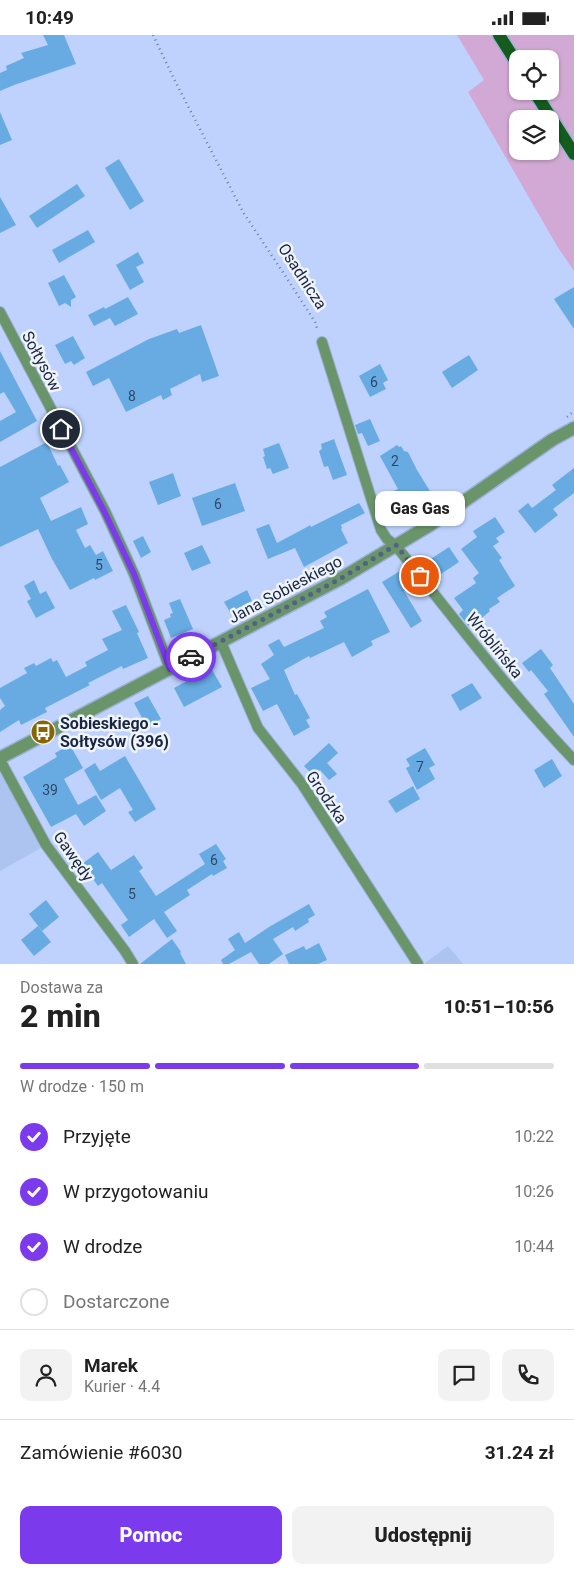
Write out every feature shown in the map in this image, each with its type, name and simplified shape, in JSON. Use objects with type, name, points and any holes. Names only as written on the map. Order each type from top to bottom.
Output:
[{"type":"main road","points":[[499,35],[509,51]]},
{"type":"main road","points":[[506,35],[512,50]]},
{"type":"main road","points":[[540,100],[574,154]]},
{"type":"street","name":"Sołtysów","points":[[0,312],[104,511],[134,574],[170,669]]},
{"type":"street","points":[[322,342],[381,530],[387,539],[396,545]]},
{"type":"street","name":"Jana Sobieskiego","points":[[0,759],[340,579],[430,525],[552,440],[574,428]]},
{"type":"street","name":"Wróblińska","points":[[396,545],[481,652],[549,734],[574,760]]},
{"type":"street","name":"Grodzka","points":[[221,642],[258,728],[302,784],[418,964]]},
{"type":"street","name":"Gawędy","points":[[0,759],[46,845],[133,964]]},
{"type":"path","name":"Osadnicza","points":[[153,35],[243,212],[314,323],[322,342]]},
{"type":"shaded area","points":[[457,35],[574,35],[574,271],[557,246],[468,92],[484,80]]},
{"type":"shaded area","points":[[0,760],[46,845],[0,871]]},
{"type":"shaded area","points":[[448,946],[463,964],[424,964]]},
{"type":"building","points":[[43,35],[64,35],[76,64],[0,91],[0,73],[7,70],[6,66],[24,58],[21,53],[48,45]]},
{"type":"building","points":[[0,112],[12,140],[0,145]]},
{"type":"building","points":[[119,159],[144,201],[130,210],[105,168]]},
{"type":"building","points":[[77,184],[85,196],[37,228],[29,216]]},
{"type":"building","points":[[0,197],[16,225],[0,233]]},
{"type":"building","points":[[88,230],[95,242],[59,263],[52,250]]},
{"type":"building","points":[[138,252],[144,263],[136,267],[144,282],[130,290],[116,265]]},
{"type":"building","points":[[64,275],[76,297],[71,300],[71,307],[65,303],[59,306],[48,283]]},
{"type":"building","points":[[574,287],[574,329],[554,299]]},
{"type":"building","points":[[128,297],[138,314],[115,326],[110,318],[94,326],[88,315],[104,307],[105,309]]},
{"type":"building","points":[[201,325],[219,376],[202,382],[200,374],[170,389],[172,395],[163,400],[161,395],[126,412],[109,378],[93,386],[86,372],[149,339],[177,329],[179,333]]},
{"type":"building","points":[[73,336],[85,358],[74,365],[71,361],[65,364],[55,345]]},
{"type":"building","points":[[0,351],[37,421],[0,442],[0,421],[16,412],[4,392],[0,394]]},
{"type":"building","points":[[469,355],[478,370],[452,388],[442,372]]},
{"type":"building","points":[[380,364],[388,380],[383,383],[386,389],[370,397],[359,376]]},
{"type":"building","points":[[370,419],[380,441],[368,446],[362,433],[358,434],[355,425]]},
{"type":"building","points":[[334,439],[347,475],[333,480],[328,466],[324,467],[319,451],[322,449],[321,444]]},
{"type":"building","points":[[47,442],[58,466],[60,465],[69,482],[40,498],[51,521],[81,507],[88,524],[76,530],[85,548],[90,545],[96,555],[103,551],[113,571],[70,590],[52,559],[38,529],[0,547],[0,467]]},
{"type":"building","points":[[279,443],[289,468],[273,474],[270,468],[267,469],[263,457],[265,456],[263,449]]},
{"type":"building","points":[[397,445],[408,452],[433,496],[420,505],[417,501],[388,513],[386,508],[382,509],[378,498],[398,489],[380,456]]},
{"type":"building","points":[[574,468],[574,493],[553,509],[558,515],[535,533],[518,511],[528,503],[532,508],[556,490],[552,485]]},
{"type":"building","points":[[173,473],[181,496],[158,505],[149,482]]},
{"type":"building","points":[[235,483],[245,511],[202,526],[192,498]]},
{"type":"building","points":[[359,503],[365,513],[341,525],[348,543],[304,567],[295,548],[268,559],[256,529],[269,524],[277,543],[310,525],[311,527]]},
{"type":"building","points":[[495,517],[505,532],[496,538],[499,542],[493,546],[502,558],[499,560],[515,586],[497,598],[500,602],[489,609],[490,611],[470,628],[459,614],[463,610],[454,598],[476,583],[473,578],[479,573],[461,549],[477,537],[473,531]]},
{"type":"building","points":[[143,536],[151,552],[141,558],[133,541]]},
{"type":"building","points":[[202,545],[211,563],[192,571],[184,553]]},
{"type":"building","points":[[449,547],[459,562],[432,580],[420,566]]},
{"type":"building","points":[[405,568],[417,583],[404,591],[422,621],[411,628],[382,582]]},
{"type":"building","points":[[34,580],[40,594],[46,591],[55,608],[36,618],[27,601],[31,599],[24,586]]},
{"type":"building","points":[[368,589],[390,632],[371,641],[373,645],[352,657],[344,642],[310,658],[309,656],[284,670],[295,695],[297,694],[310,718],[306,720],[310,727],[294,736],[277,704],[263,711],[251,688],[270,679],[261,664],[274,655],[268,645],[279,639],[284,647],[324,628],[320,621],[327,617],[324,612]]},
{"type":"building","points":[[247,590],[252,601],[230,612],[224,602]]},
{"type":"building","points":[[180,599],[193,629],[171,638],[164,620],[171,617],[170,614],[173,613],[169,603]]},
{"type":"building","points":[[126,605],[139,632],[137,633],[148,658],[123,669],[122,666],[88,683],[90,685],[45,708],[47,712],[21,725],[19,720],[0,732],[0,710],[5,706],[0,698],[0,688],[27,673],[24,668],[34,663],[36,666],[51,658],[53,662],[57,660],[66,677],[87,666],[85,662],[108,650],[102,639],[122,630],[112,611]]},
{"type":"building","points":[[541,649],[553,665],[550,668],[574,704],[574,737],[544,694],[548,691],[531,670],[529,672],[522,663]]},
{"type":"building","points":[[211,668],[222,687],[184,707],[174,688]]},
{"type":"building","points":[[472,683],[482,698],[460,711],[451,695]]},
{"type":"building","points":[[148,696],[161,719],[147,727],[134,703]]},
{"type":"building","points":[[329,743],[338,753],[327,763],[337,774],[329,780],[320,770],[314,776],[304,766]]},
{"type":"building","points":[[70,745],[83,768],[64,779],[78,805],[96,795],[106,811],[84,826],[76,814],[51,827],[23,777],[57,757],[55,753]]},
{"type":"building","points":[[425,748],[435,765],[429,768],[435,779],[417,790],[406,768],[410,766],[406,759]]},
{"type":"building","points":[[125,756],[156,809],[135,822],[128,812],[133,810],[120,788],[101,800],[84,770],[95,763],[100,771]]},
{"type":"building","points":[[552,759],[562,776],[544,788],[534,770]]},
{"type":"building","points":[[413,786],[420,799],[396,813],[388,801]]},
{"type":"building","points":[[216,844],[226,859],[223,861],[227,868],[213,876],[212,874],[187,890],[190,895],[164,912],[177,931],[167,938],[154,919],[129,937],[121,925],[128,920],[102,883],[98,886],[82,864],[98,852],[111,870],[134,855],[143,868],[139,871],[156,896],[205,864],[199,854]]},
{"type":"building","points":[[46,900],[59,917],[42,931],[29,914]]},
{"type":"building","points":[[309,904],[315,915],[308,919],[309,922],[295,931],[293,927],[273,939],[283,954],[269,964],[259,964],[251,952],[229,964],[223,964],[221,960],[235,950],[228,939],[239,932],[245,943]]},
{"type":"building","points":[[38,926],[51,942],[34,956],[21,940]]},
{"type":"building","points":[[172,939],[181,952],[186,964],[140,964]]},
{"type":"building","points":[[319,943],[327,960],[318,964],[289,964],[285,955],[304,946],[306,950]]},
{"type":"way so far","points":[[191,657],[340,579],[396,545],[420,576]]},
{"type":"place","name":"Gas Gas","points":[[420,576]]},
{"type":"place","name":"Sobieskiego - Sołtysów (396)","points":[[43,732]]},
{"type":"route","points":[[61,429],[104,511],[134,574],[170,669],[191,657]]}]
